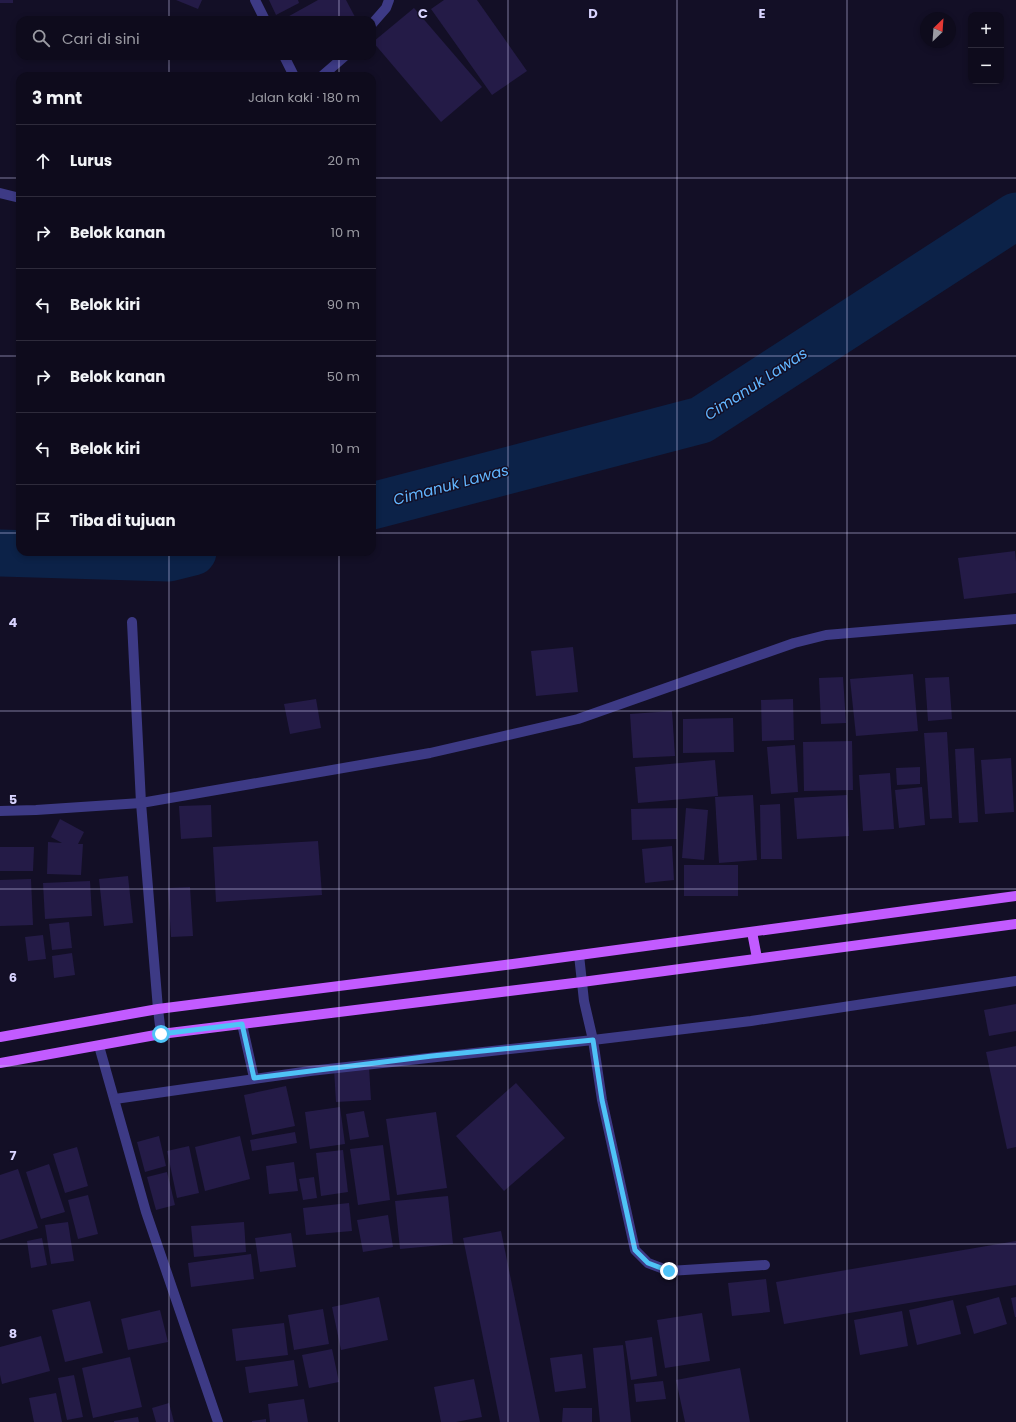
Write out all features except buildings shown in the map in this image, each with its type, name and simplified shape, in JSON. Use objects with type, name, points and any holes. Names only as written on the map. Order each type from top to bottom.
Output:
[{"type":"main road","points":[[0,1037],[158,1009],[579,955],[1016,896]]},
{"type":"main road","points":[[0,1064],[161,1034],[582,982],[1016,924]]},
{"type":"main road","points":[[752,932],[757,958]]},
{"type":"street","points":[[255,0],[263,16]]},
{"type":"street","points":[[376,19],[386,8],[389,0]]},
{"type":"street","points":[[286,60],[292,72]]},
{"type":"street","points":[[327,72],[340,60]]},
{"type":"street","points":[[0,193],[16,197]]},
{"type":"street","points":[[0,811],[141,803],[430,753],[578,719],[794,643],[826,635],[1016,619]]},
{"type":"street","points":[[132,622],[141,803],[161,1034]]},
{"type":"street","points":[[579,955],[584,1001],[593,1040],[602,1100],[635,1250],[648,1263],[669,1271],[765,1265]]},
{"type":"street","points":[[115,1099],[254,1078],[432,1056],[593,1040],[751,1021],[1016,981]]},
{"type":"street","points":[[242,1024],[254,1078]]},
{"type":"street","points":[[99,1046],[146,1212],[218,1422]]},
{"type":"waterway","name":"Cimanuk Lawas","points":[[376,505],[701,420],[1016,216]]},
{"type":"waterway","name":"Cimanuk Lawas","points":[[0,553],[16,553]]},
{"type":"waterway","name":"Cimanuk Lawas","points":[[101,556],[169,558],[177,556]]},
{"type":"route","points":[[161,1034],[242,1024],[254,1078],[432,1056],[593,1040],[602,1100],[635,1250],[648,1263],[669,1271]]}]
